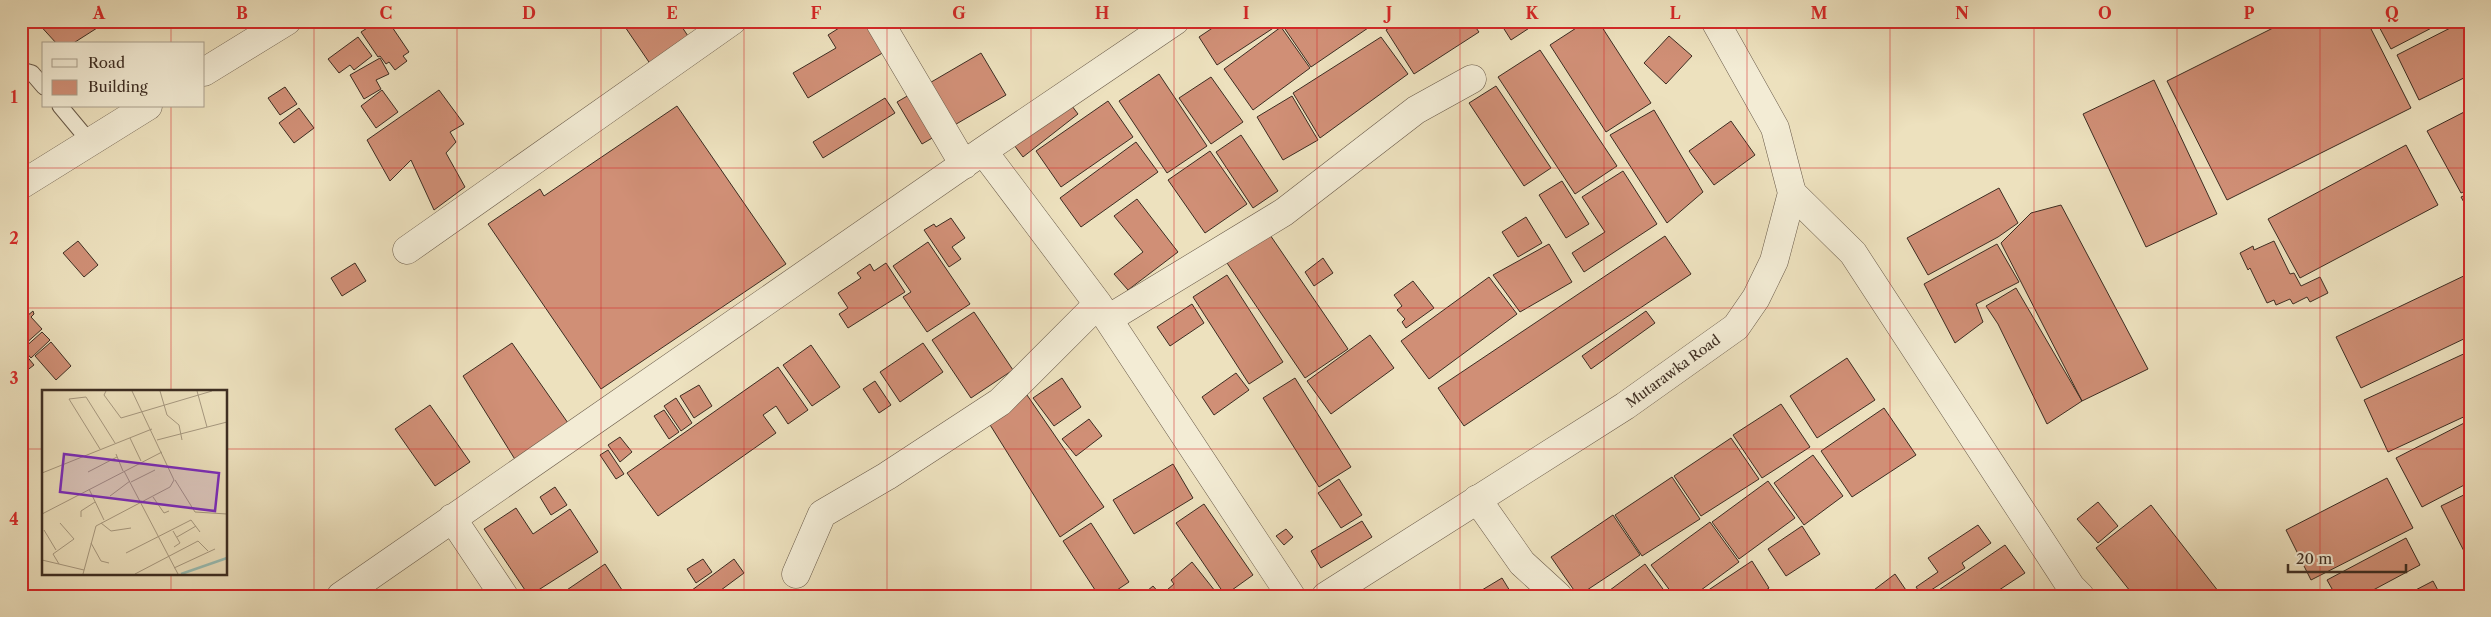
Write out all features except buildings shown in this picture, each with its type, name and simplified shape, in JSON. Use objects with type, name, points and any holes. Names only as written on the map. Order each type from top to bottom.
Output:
[{"type":"street","points":[[205,71],[287,21]]},
{"type":"street","points":[[407,250],[732,21]]},
{"type":"street","points":[[879,21],[973,158],[1103,311],[1291,596]]},
{"type":"street","points":[[341,596],[973,158],[1175,21]]},
{"type":"street","points":[[1715,21],[1774,128],[1792,193],[1854,253],[2071,587],[2080,596]]},
{"type":"street","points":[[796,574],[822,514],[887,476],[1000,402],[1103,311],[1284,212],[1416,110],[1472,79]]},
{"type":"street","points":[[21,185],[145,108]]},
{"type":"street","name":"Mutarawka Road","points":[[1326,596],[1625,406],[1736,327],[1756,298],[1774,261],[1792,193]]},
{"type":"street","points":[[1477,499],[1522,563],[1558,596]]},
{"type":"street","points":[[452,518],[504,596]]},
{"type":"lane","points":[[21,70],[32,73],[42,85]]},
{"type":"lane","points":[[62,108],[90,142]]}]
